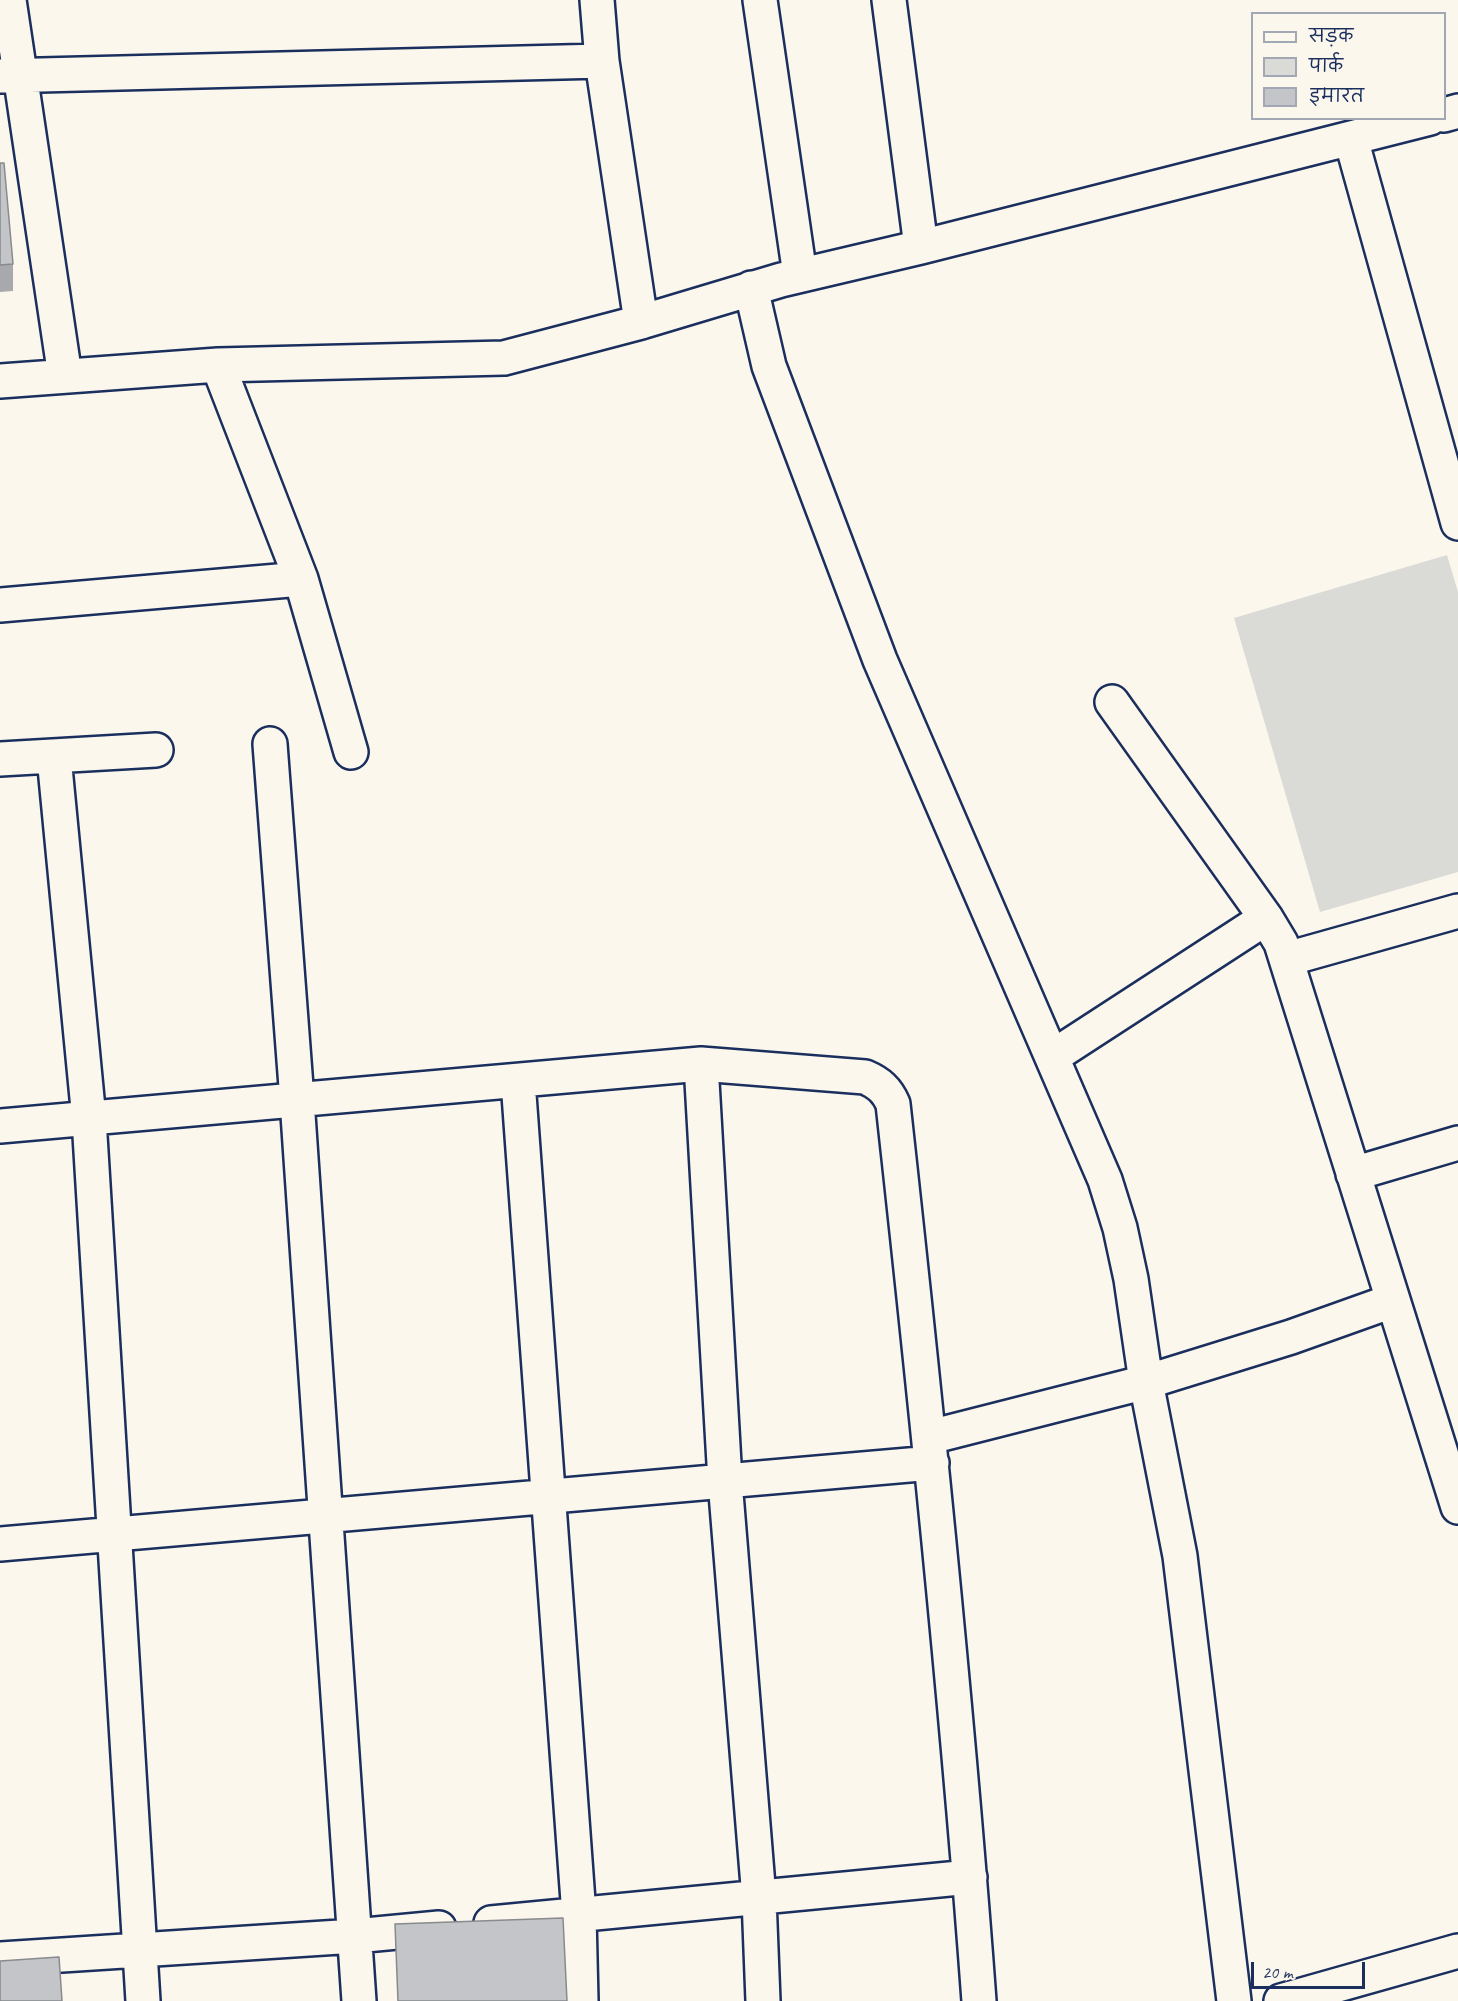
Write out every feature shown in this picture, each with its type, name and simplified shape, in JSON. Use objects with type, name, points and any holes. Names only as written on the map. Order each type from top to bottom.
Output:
[{"type":"street","points":[[9,0],[10,75],[65,376]]},
{"type":"street","points":[[597,0],[602,61],[641,322]]},
{"type":"street","points":[[760,0],[800,275]]},
{"type":"street","points":[[889,0],[921,247]]},
{"type":"street","points":[[10,75],[602,61]]},
{"type":"street","points":[[0,381],[218,365],[504,358],[641,322],[800,275],[921,247],[1422,120]]},
{"type":"street","points":[[1351,139],[1458,523]]},
{"type":"street","points":[[751,288],[769,366],[880,660],[1105,1180],[1120,1228],[1131,1279],[1146,1382],[1180,1556],[1234,2001]]},
{"type":"street","points":[[218,365],[301,579],[351,752]]},
{"type":"street","points":[[0,604],[301,579]]},
{"type":"street","points":[[1112,702],[1266,918],[1281,943],[1458,1507]]},
{"type":"street","points":[[270,744],[359,2001]]},
{"type":"street","points":[[0,759],[156,750]]},
{"type":"street","points":[[54,757],[89,1119],[143,2001]]},
{"type":"street","points":[[1287,959],[1458,911]]},
{"type":"street","points":[[1052,1057],[1266,918]]},
{"type":"street","points":[[0,1126],[701,1064],[865,1077],[878,1082],[888,1093],[893,1104],[931,1450],[979,2001]]},
{"type":"street","points":[[701,1064],[725,1481],[759,1898],[763,2001]]},
{"type":"street","points":[[518,1081],[579,1915],[582,2001]]},
{"type":"street","points":[[1353,1174],[1458,1143]]},
{"type":"street","points":[[0,1544],[725,1481],[931,1450],[1291,1337],[1392,1301]]},
{"type":"street","points":[[0,1959],[355,1936],[970,1877]]},
{"type":"street","points":[[1281,2001],[1458,1951]]},
{"type":"green space","points":[[1447,555],[1458,592],[1458,872],[1320,912],[1234,618]]},
{"type":"building","points":[[0,163],[4,163],[13,264],[0,265]]},
{"type":"building","points":[[563,1918],[567,2001],[398,2001],[395,1924]]},
{"type":"building","points":[[59,1957],[62,2001],[0,2001],[0,1961]]}]
